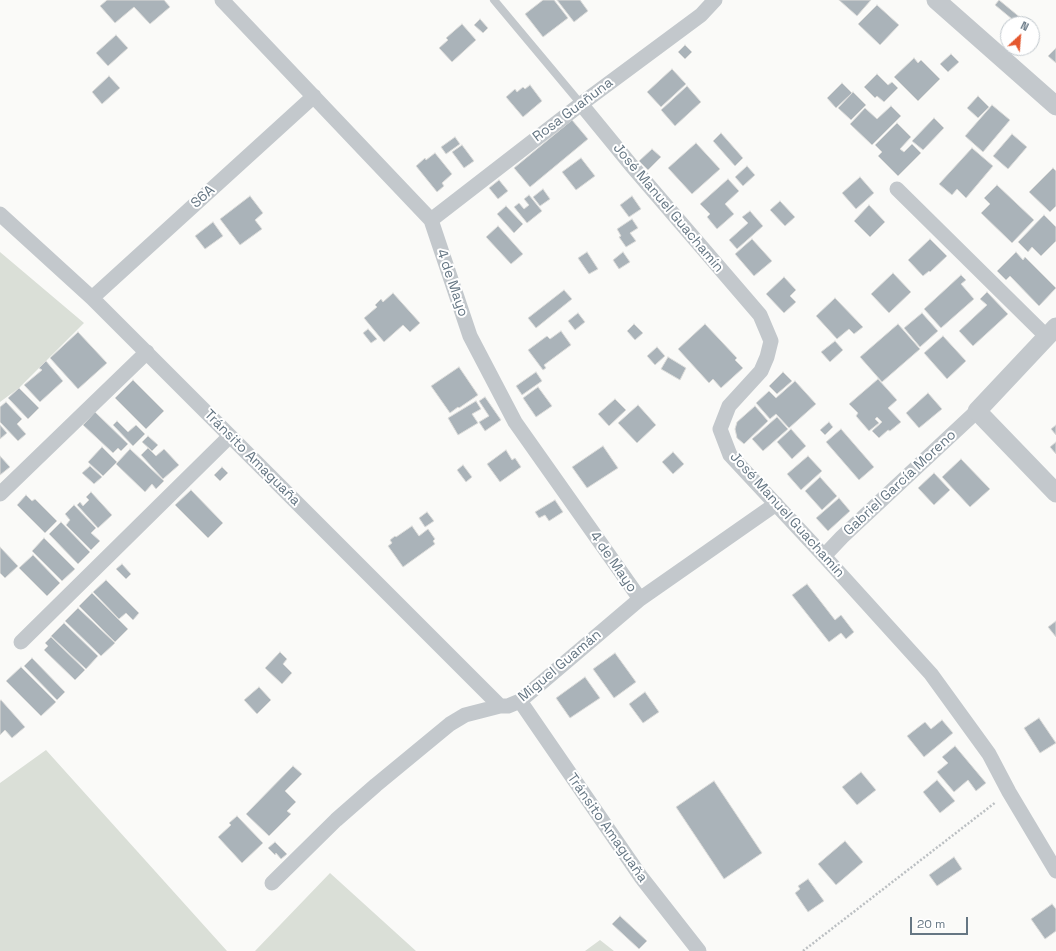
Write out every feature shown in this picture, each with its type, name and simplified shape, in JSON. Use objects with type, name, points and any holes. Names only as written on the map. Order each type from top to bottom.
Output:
[{"type":"street","name":"4 de Mayo","points":[[222,0],[431,220],[470,336],[515,422],[640,599]]},
{"type":"street","name":"Rosa Guañuna","points":[[431,220],[581,104],[701,15],[714,0]]},
{"type":"street","points":[[936,0],[1056,106]]},
{"type":"street","name":"S6A","points":[[92,298],[314,96]]},
{"type":"street","name":"José Manuel Guachamín","points":[[581,104],[631,165],[760,315],[771,342],[761,371],[729,406],[720,429],[730,454],[931,674],[989,754],[1056,871]]},
{"type":"street","points":[[897,190],[1051,332]]},
{"type":"street","name":"Tránsito Amaguaña","points":[[0,214],[92,298],[147,352],[500,706]]},
{"type":"street","name":"Gabriel García Moreno","points":[[824,556],[842,537],[977,411],[1051,332]]},
{"type":"street","points":[[0,494],[147,352]]},
{"type":"street","points":[[977,411],[1056,493]]},
{"type":"street","points":[[21,642],[230,436]]},
{"type":"street","name":"Miguel Guamán","points":[[272,883],[341,815],[450,724],[465,715],[500,706],[508,706],[520,701],[640,599],[776,504]]},
{"type":"street","name":"Tránsito Amaguaña","points":[[520,701],[640,877],[699,951]]},
{"type":"lane","points":[[494,0],[581,104]]},
{"type":"path","points":[[803,951],[1010,792]]},
{"type":"shaded area","points":[[0,252],[84,323],[19,388],[0,402]]},
{"type":"shaded area","points":[[46,750],[227,951],[0,951],[0,783]]},
{"type":"shaded area","points":[[330,873],[416,951],[255,951]]},
{"type":"shaded area","points":[[600,940],[614,951],[585,951]]},
{"type":"building","points":[[107,0],[164,0],[170,7],[150,24],[134,7],[115,23],[100,6]]},
{"type":"building","points":[[543,0],[554,0],[568,18],[543,37],[525,14]]},
{"type":"building","points":[[557,0],[580,0],[588,11],[574,22]]},
{"type":"building","points":[[839,0],[871,0],[857,16]]},
{"type":"building","points":[[999,0],[1018,16],[1008,16],[995,5]]},
{"type":"building","points":[[877,5],[899,25],[880,45],[858,24]]},
{"type":"building","points":[[480,19],[488,28],[483,33],[474,25]]},
{"type":"building","points":[[462,24],[476,40],[452,62],[439,48],[448,40],[446,38]]},
{"type":"building","points":[[116,35],[128,48],[108,66],[96,53]]},
{"type":"building","points":[[685,45],[692,52],[685,59],[678,52]]},
{"type":"building","points":[[1056,48],[1056,63],[1048,56]]},
{"type":"building","points":[[951,54],[959,62],[948,72],[940,64]]},
{"type":"building","points":[[914,58],[918,63],[921,60],[940,79],[918,101],[894,77]]},
{"type":"building","points":[[672,69],[686,84],[661,107],[647,92]]},
{"type":"building","points":[[877,74],[888,85],[892,82],[898,88],[884,102],[877,96],[875,98],[864,87]]},
{"type":"building","points":[[109,76],[120,88],[102,104],[92,92]]},
{"type":"building","points":[[842,83],[852,93],[836,108],[827,98]]},
{"type":"building","points":[[530,85],[542,101],[523,117],[506,97],[515,89],[517,92],[523,87],[525,89]]},
{"type":"building","points":[[687,86],[701,102],[675,126],[661,110]]},
{"type":"building","points":[[853,92],[866,105],[851,120],[838,108]]},
{"type":"building","points":[[978,96],[989,107],[978,118],[967,108]]},
{"type":"building","points":[[992,105],[1010,120],[983,152],[965,136]]},
{"type":"building","points":[[891,106],[901,116],[872,145],[850,124],[865,108],[877,119]]},
{"type":"building","points":[[934,118],[944,128],[923,150],[912,141]]},
{"type":"building","points":[[572,120],[588,139],[530,187],[514,168]]},
{"type":"building","points":[[897,123],[911,137],[900,149],[904,152],[912,144],[921,153],[898,176],[878,156],[882,152],[875,145]]},
{"type":"building","points":[[721,133],[743,158],[735,166],[713,141]]},
{"type":"building","points":[[1012,134],[1027,147],[1008,169],[993,156]]},
{"type":"building","points":[[455,137],[460,144],[446,154],[441,147]]},
{"type":"building","points":[[696,143],[720,169],[692,194],[668,168]]},
{"type":"building","points":[[462,145],[474,161],[464,168],[452,152]]},
{"type":"building","points":[[972,148],[993,166],[966,198],[957,189],[952,195],[939,184]]},
{"type":"building","points":[[652,149],[661,157],[648,170],[639,161]]},
{"type":"building","points":[[435,153],[452,174],[442,183],[444,186],[437,192],[416,166],[425,158],[426,160]]},
{"type":"building","points":[[581,158],[595,176],[576,190],[562,172]]},
{"type":"building","points":[[747,166],[755,175],[743,186],[735,177]]},
{"type":"building","points":[[1053,168],[1056,171],[1056,206],[1050,212],[1029,192]]},
{"type":"building","points":[[860,177],[874,193],[856,209],[842,193]]},
{"type":"building","points":[[728,179],[739,191],[725,204],[734,214],[717,229],[707,217],[710,214],[700,204]]},
{"type":"building","points":[[499,180],[508,191],[498,199],[489,188]]},
{"type":"building","points":[[997,185],[1034,220],[1012,243],[981,213],[990,204],[984,198]]},
{"type":"building","points":[[543,189],[550,199],[540,206],[533,197]]},
{"type":"building","points":[[529,195],[542,211],[527,223],[514,207],[519,203],[524,209],[529,205],[524,199]]},
{"type":"building","points":[[250,196],[263,213],[255,220],[262,229],[240,245],[220,219]]},
{"type":"building","points":[[632,196],[641,209],[629,217],[620,205]]},
{"type":"building","points":[[780,201],[795,217],[785,226],[770,210]]},
{"type":"building","points":[[869,205],[885,222],[870,237],[854,221]]},
{"type":"building","points":[[506,206],[523,224],[514,233],[497,214]]},
{"type":"building","points":[[750,211],[763,226],[737,249],[729,240],[748,223],[742,217]]},
{"type":"building","points":[[1044,215],[1056,227],[1056,241],[1041,256],[1032,247],[1028,252],[1018,242]]},
{"type":"building","points":[[632,219],[638,228],[630,233],[636,241],[626,247],[619,237],[621,236],[617,229]]},
{"type":"building","points":[[213,222],[223,236],[205,249],[195,236]]},
{"type":"building","points":[[498,226],[523,254],[511,264],[486,237]]},
{"type":"building","points":[[752,239],[772,261],[754,276],[735,254]]},
{"type":"building","points":[[930,239],[947,256],[930,272],[929,271],[923,276],[908,260]]},
{"type":"building","points":[[587,252],[598,269],[589,274],[578,258]]},
{"type":"building","points":[[623,252],[630,262],[619,269],[613,260]]},
{"type":"building","points":[[1016,252],[1023,260],[1025,257],[1056,288],[1039,306],[1010,276],[1006,280],[997,271]]},
{"type":"building","points":[[893,273],[911,292],[889,313],[871,294]]},
{"type":"building","points":[[961,275],[966,280],[961,284],[974,299],[941,328],[924,309]]},
{"type":"building","points":[[784,277],[796,290],[790,296],[796,302],[784,313],[766,294]]},
{"type":"building","points":[[564,290],[572,299],[536,328],[528,318]]},
{"type":"building","points":[[987,292],[1008,314],[973,346],[959,331],[987,305],[980,299]]},
{"type":"building","points":[[393,293],[420,323],[410,332],[403,325],[384,342],[364,318],[377,307],[375,305],[381,299],[383,302]]},
{"type":"building","points":[[835,298],[863,327],[854,334],[849,329],[837,339],[816,316]]},
{"type":"building","points":[[578,313],[585,322],[575,330],[568,321]]},
{"type":"building","points":[[922,313],[938,331],[920,347],[904,328]]},
{"type":"building","points":[[634,324],[643,333],[635,340],[627,331]]},
{"type":"building","points":[[705,324],[737,358],[735,360],[743,368],[721,388],[713,379],[709,383],[678,349]]},
{"type":"building","points":[[898,324],[920,349],[882,382],[860,357]]},
{"type":"building","points":[[368,329],[377,339],[371,343],[363,333]]},
{"type":"building","points":[[561,331],[571,345],[544,365],[546,368],[543,370],[528,350],[547,336],[550,339]]},
{"type":"building","points":[[78,332],[107,363],[78,389],[50,358]]},
{"type":"building","points":[[943,336],[966,361],[947,379],[924,353]]},
{"type":"building","points":[[835,341],[843,350],[830,362],[821,352]]},
{"type":"building","points":[[657,347],[665,356],[655,365],[647,356]]},
{"type":"building","points":[[668,357],[686,368],[680,380],[661,369]]},
{"type":"building","points":[[46,361],[63,381],[40,402],[24,385],[42,370],[39,368]]},
{"type":"building","points":[[459,367],[478,395],[450,413],[431,386]]},
{"type":"building","points":[[536,372],[542,381],[522,395],[516,386]]},
{"type":"building","points":[[783,372],[792,381],[777,394],[769,386]]},
{"type":"building","points":[[878,379],[897,400],[888,408],[901,422],[879,438],[872,431],[882,422],[877,417],[875,419],[879,423],[869,431],[856,416],[858,413],[849,404]]},
{"type":"building","points":[[133,380],[164,411],[146,429],[115,398]]},
{"type":"building","points":[[795,381],[816,404],[789,428],[776,414],[770,419],[756,403],[769,391],[776,398]]},
{"type":"building","points":[[538,387],[552,406],[536,417],[523,398]]},
{"type":"building","points":[[19,388],[39,408],[28,419],[8,398]]},
{"type":"building","points":[[928,393],[942,409],[919,428],[906,413]]},
{"type":"building","points":[[485,397],[501,420],[485,431],[479,422],[489,416],[479,401]]},
{"type":"building","points":[[615,399],[626,410],[609,426],[598,414]]},
{"type":"building","points":[[476,401],[481,409],[472,414],[478,423],[458,435],[448,418]]},
{"type":"building","points":[[6,402],[22,419],[17,424],[26,434],[18,441],[0,422],[0,407]]},
{"type":"building","points":[[638,405],[656,425],[637,443],[618,423]]},
{"type":"building","points":[[755,406],[768,421],[744,444],[737,438],[735,429],[737,422]]},
{"type":"building","points":[[95,412],[128,444],[121,451],[118,448],[113,453],[83,425]]},
{"type":"building","points":[[777,417],[788,429],[763,451],[752,439]]},
{"type":"building","points":[[117,421],[128,432],[136,425],[145,434],[133,446],[113,425]]},
{"type":"building","points":[[829,422],[833,427],[825,435],[820,430]]},
{"type":"building","points":[[0,425],[7,433],[0,439]]},
{"type":"building","points":[[1056,425],[1056,435],[1051,429]]},
{"type":"building","points":[[791,429],[806,446],[792,459],[777,442]]},
{"type":"building","points":[[841,429],[874,467],[859,480],[826,442]]},
{"type":"building","points":[[148,436],[158,445],[152,451],[142,442]]},
{"type":"building","points":[[1056,442],[1056,454],[1050,447]]},
{"type":"building","points":[[603,446],[618,468],[587,488],[572,467]]},
{"type":"building","points":[[102,447],[117,462],[103,476],[88,462]]},
{"type":"building","points":[[148,448],[156,456],[164,449],[179,465],[163,479],[141,455]]},
{"type":"building","points":[[130,449],[164,481],[156,489],[152,484],[145,492],[116,464]]},
{"type":"building","points":[[506,450],[512,460],[515,458],[521,467],[500,482],[487,464]]},
{"type":"building","points":[[673,452],[684,464],[673,474],[662,462]]},
{"type":"building","points":[[0,456],[10,467],[0,475]]},
{"type":"building","points":[[808,456],[822,471],[801,490],[787,474]]},
{"type":"building","points":[[961,459],[990,489],[970,507],[942,477]]},
{"type":"building","points":[[463,465],[472,477],[466,482],[457,470]]},
{"type":"building","points":[[90,466],[102,477],[94,484],[82,473]]},
{"type":"building","points":[[222,467],[228,473],[220,481],[214,475]]},
{"type":"building","points":[[934,473],[950,490],[934,505],[918,488]]},
{"type":"building","points":[[820,477],[837,496],[822,510],[805,491]]},
{"type":"building","points":[[191,490],[223,523],[208,538],[175,505]]},
{"type":"building","points":[[91,492],[112,515],[98,528],[77,505],[80,502],[83,506],[89,500],[86,497]]},
{"type":"building","points":[[26,495],[32,501],[35,499],[57,521],[45,533],[17,505]]},
{"type":"building","points":[[839,498],[850,511],[828,531],[816,518]]},
{"type":"building","points":[[555,500],[563,512],[549,521],[545,515],[539,518],[535,512]]},
{"type":"building","points":[[74,505],[96,528],[91,533],[100,541],[91,550],[66,525],[70,520],[65,514]]},
{"type":"building","points":[[427,512],[434,521],[425,527],[419,518]]},
{"type":"building","points":[[61,522],[90,552],[78,564],[49,534]]},
{"type":"building","points":[[412,526],[419,536],[428,529],[435,539],[433,541],[435,544],[403,567],[388,546],[392,543],[390,540]]},
{"type":"building","points":[[44,538],[75,569],[62,581],[32,551]]},
{"type":"building","points":[[0,547],[18,566],[5,578],[0,573]]},
{"type":"building","points":[[33,555],[60,583],[47,596],[19,568]]},
{"type":"building","points":[[122,564],[131,574],[126,579],[116,569]]},
{"type":"building","points":[[106,580],[139,613],[133,620],[126,613],[119,619],[93,592]]},
{"type":"building","points":[[807,584],[835,620],[841,615],[854,632],[846,639],[841,633],[829,642],[792,595]]},
{"type":"building","points":[[92,593],[128,629],[115,642],[79,606]]},
{"type":"building","points":[[78,608],[115,643],[101,656],[65,621]]},
{"type":"building","points":[[1056,621],[1056,637],[1048,627]]},
{"type":"building","points":[[64,623],[98,656],[86,669],[51,636]]},
{"type":"building","points":[[51,637],[85,670],[75,680],[44,650],[48,646],[45,643]]},
{"type":"building","points":[[280,652],[287,659],[283,664],[292,673],[282,684],[265,668]]},
{"type":"building","points":[[615,653],[636,682],[614,698],[593,669]]},
{"type":"building","points":[[32,658],[65,692],[57,700],[24,666]]},
{"type":"building","points":[[21,667],[56,702],[41,716],[6,681]]},
{"type":"building","points":[[585,677],[600,698],[570,718],[556,698]]},
{"type":"building","points":[[259,687],[271,700],[257,714],[244,700]]},
{"type":"building","points":[[645,692],[659,712],[643,723],[629,704]]},
{"type":"building","points":[[1,700],[25,727],[12,738],[5,730],[0,735]]},
{"type":"building","points":[[1039,718],[1056,743],[1040,753],[1024,728]]},
{"type":"building","points":[[942,720],[953,733],[924,757],[907,736],[925,722],[931,729]]},
{"type":"building","points":[[955,746],[986,783],[976,791],[968,780],[954,792],[937,772],[948,763],[942,757]]},
{"type":"building","points":[[293,766],[302,774],[285,791],[296,802],[287,811],[291,814],[269,836],[246,814]]},
{"type":"building","points":[[861,772],[876,790],[857,805],[842,787]]},
{"type":"building","points":[[937,780],[955,801],[940,813],[923,792]]},
{"type":"building","points":[[714,781],[762,853],[724,879],[676,807]]},
{"type":"building","points":[[237,816],[263,843],[242,863],[218,837],[231,825],[229,823]]},
{"type":"building","points":[[845,841],[863,862],[836,885],[818,864]]},
{"type":"building","points":[[275,842],[287,854],[281,859],[276,853],[275,855],[268,848]]},
{"type":"building","points":[[954,857],[962,869],[937,886],[929,875]]},
{"type":"building","points":[[808,879],[824,901],[808,912],[795,893],[800,889],[798,886]]},
{"type":"building","points":[[1052,904],[1056,909],[1056,931],[1045,939],[1031,919]]},
{"type":"building","points":[[620,916],[647,941],[639,949],[612,924]]}]
